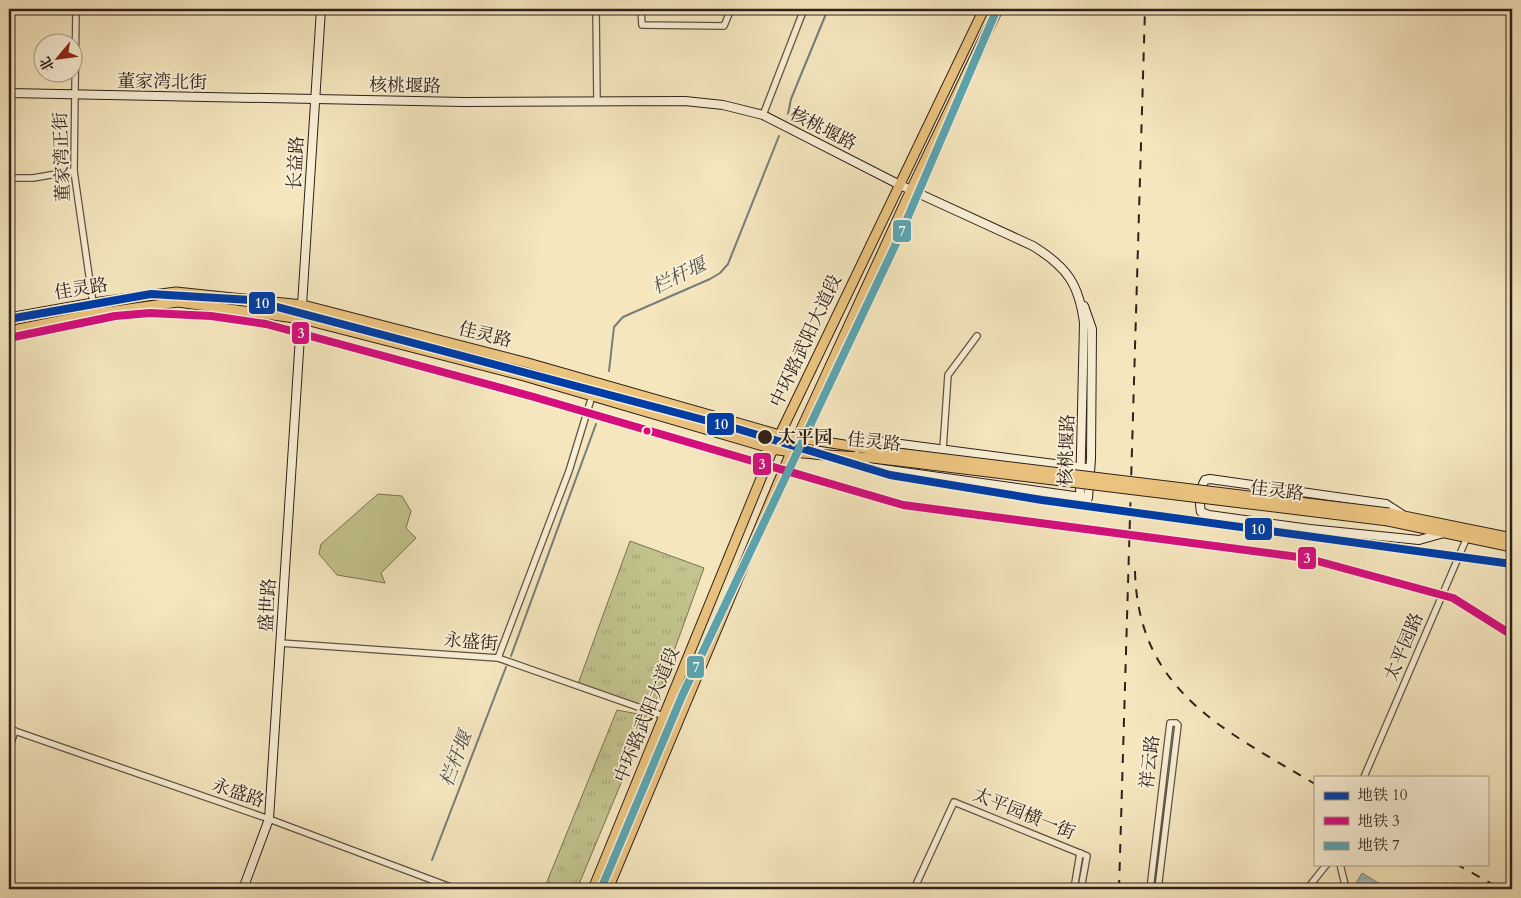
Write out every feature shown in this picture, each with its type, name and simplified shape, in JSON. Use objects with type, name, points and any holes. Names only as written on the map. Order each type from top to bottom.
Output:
[{"type":"main road","name":"中环路武阳大道段","points":[[593,889],[773,449],[898,184],[984,9]]},
{"type":"main road","name":"中环路武阳大道段","points":[[608,889],[797,438],[911,190],[998,9]]},
{"type":"main road","name":"佳灵路","points":[[9,318],[93,303],[176,292],[304,305],[528,363],[780,435],[857,452],[1389,517],[1446,532],[1512,538]]},
{"type":"main road","name":"佳灵路","points":[[9,331],[93,314],[178,302],[302,319],[524,376],[773,449],[791,452],[857,452]]},
{"type":"main road","name":"佳灵路","points":[[1389,517],[1403,515],[1512,547]]},
{"type":"street","name":"董家湾正街","points":[[76,9],[74,171],[93,303]]},
{"type":"street","name":"长益路","points":[[302,319],[321,9]]},
{"type":"street","points":[[596,9],[598,102]]},
{"type":"street","points":[[641,9],[642,25],[724,26],[731,9]]},
{"type":"street","points":[[763,115],[804,9]]},
{"type":"street","name":"董家湾北街","points":[[9,93],[314,100]]},
{"type":"street","name":"核桃堰路","points":[[314,100],[685,101],[722,105],[763,115],[898,184],[1018,238],[1051,257],[1069,277],[1081,299],[1084,323],[1088,498],[868,467],[857,452]]},
{"type":"street","points":[[9,178],[33,178],[74,171]]},
{"type":"street","name":"盛世路","points":[[243,889],[269,819],[302,319]]},
{"type":"street","points":[[943,449],[948,374],[977,336]]},
{"type":"street","points":[[498,658],[569,471],[592,396]]},
{"type":"street","points":[[857,452],[870,440],[1087,468]]},
{"type":"street","points":[[1403,515],[1386,504],[1210,479],[1205,480],[1202,484],[1201,512],[1209,515],[1310,529],[1420,540],[1446,532]]},
{"type":"street","name":"太平园路","points":[[1364,776],[1469,533]]},
{"type":"street","name":"永盛街","points":[[280,643],[498,658],[678,721]]},
{"type":"street","name":"祥云路","points":[[1150,889],[1170,723],[1176,723],[1178,725],[1158,889]]},
{"type":"street","name":"永盛路","points":[[9,729],[269,819],[456,889]]},
{"type":"street","points":[[9,750],[15,731]]},
{"type":"street","name":"太平园横一街","points":[[914,889],[954,802],[1087,856],[1081,889]]},
{"type":"street","points":[[1074,889],[1080,852]]},
{"type":"street","points":[[1307,889],[1325,866]]},
{"type":"street","points":[[1340,866],[1346,889]]},
{"type":"street","points":[[9,886],[17,889]]},
{"type":"green space","points":[[378,494],[402,496],[411,511],[406,528],[416,538],[381,573],[385,583],[337,575],[319,554],[321,544]]},
{"type":"green space","points":[[630,541],[704,568],[652,712],[578,684]]},
{"type":"green space","points":[[617,710],[649,716],[577,889],[544,889]]},
{"type":"water","points":[[1362,873],[1388,889],[1357,889],[1355,885]]},
{"type":"waterway","name":"栏杆堰","points":[[788,114],[791,99],[828,9]]},
{"type":"waterway","name":"栏杆堰","points":[[609,371],[614,327],[623,317],[710,279],[720,273],[728,264],[779,136]]},
{"type":"waterway","name":"栏杆堰","points":[[511,656],[596,424]]},
{"type":"waterway","name":"栏杆堰","points":[[432,860],[506,667]]},
{"type":"railway","points":[[1119,889],[1145,9]]},
{"type":"railway","points":[[1135,571],[1140,613],[1152,648],[1170,677],[1192,703],[1219,725],[1314,783]]},
{"type":"railway","points":[[1460,866],[1501,889]]},
{"type":"metro line","name":"7","points":[[601,889],[682,696],[901,233],[997,9]]},
{"type":"metro line","name":"10","points":[[9,319],[151,294],[251,300],[738,429],[890,475],[1042,500],[1512,564]]},
{"type":"metro line","name":"3","points":[[9,338],[115,316],[150,313],[211,316],[266,324],[534,397],[903,505],[1306,558],[1453,598],[1512,635]]},
{"type":"place","name":"太平园","points":[[765,437]]}]
